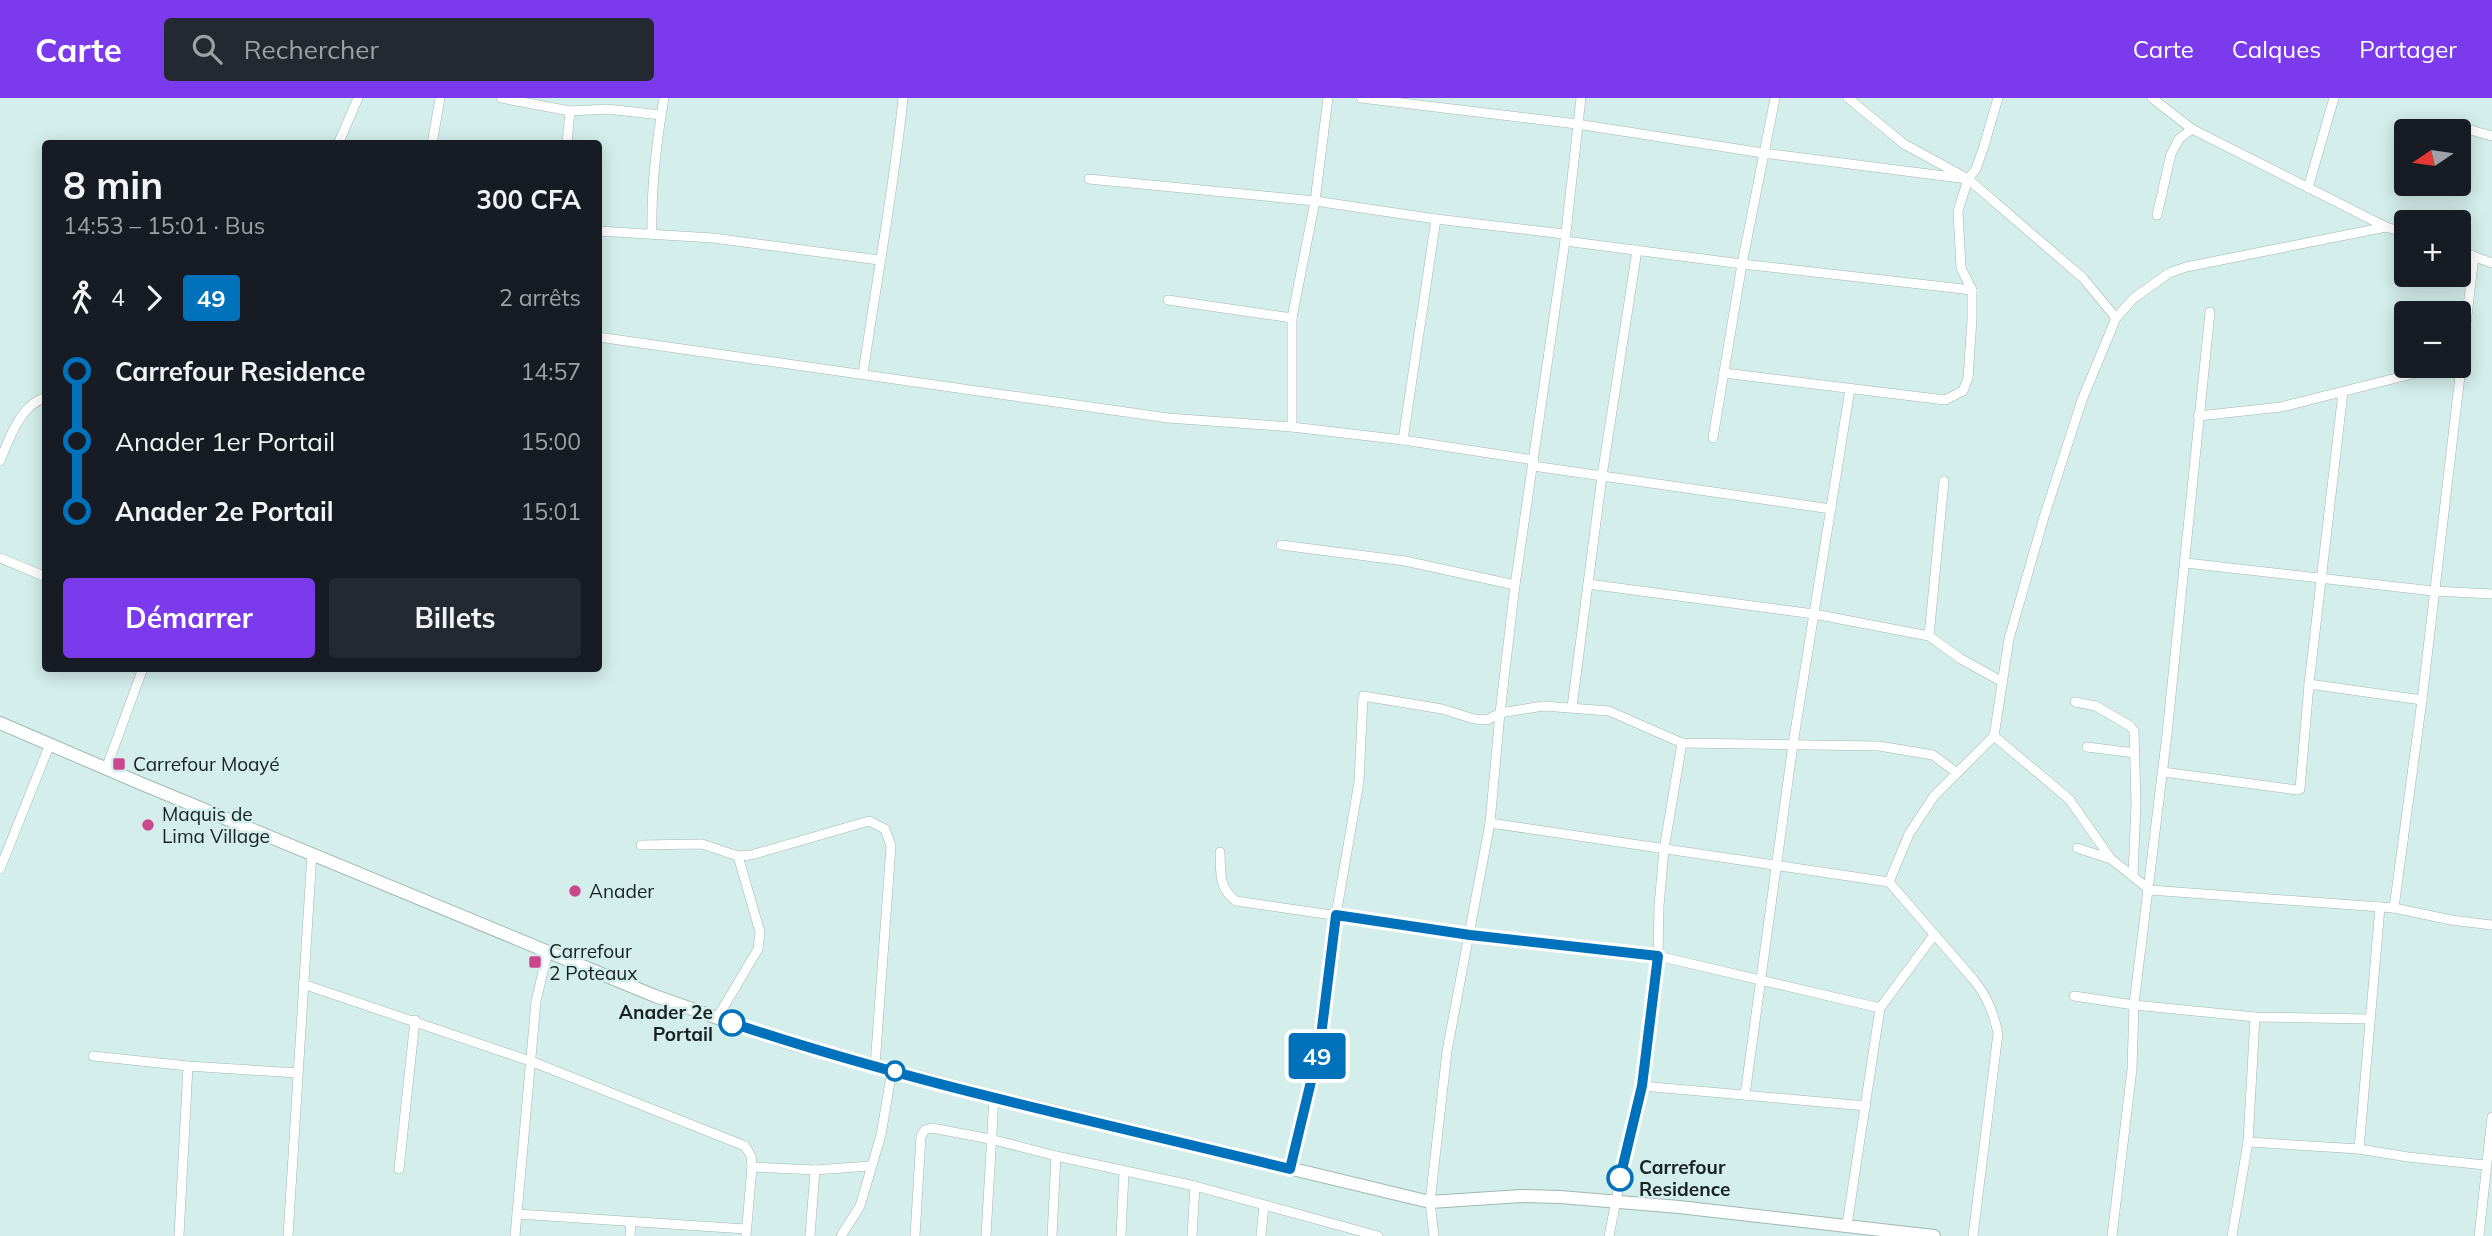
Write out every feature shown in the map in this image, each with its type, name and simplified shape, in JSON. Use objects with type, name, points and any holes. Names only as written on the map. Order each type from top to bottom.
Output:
[{"type":"street","points":[[340,140],[358,98]]},
{"type":"street","points":[[433,140],[440,98]]},
{"type":"street","points":[[501,98],[570,111],[607,109],[661,115]]},
{"type":"street","points":[[652,234],[652,185],[664,98]]},
{"type":"street","points":[[863,374],[897,155],[903,98]]},
{"type":"street","points":[[1292,428],[1292,318],[1315,201],[1328,98]]},
{"type":"street","points":[[1361,98],[1577,124],[1763,153],[1968,179]]},
{"type":"street","points":[[1434,1236],[1430,1202],[1447,1051],[1490,823],[1515,585],[1565,237],[1581,98]]},
{"type":"street","points":[[1713,438],[1742,264],[1775,98]]},
{"type":"street","points":[[1848,98],[1904,144],[1968,179],[2083,278],[2116,318]]},
{"type":"street","points":[[1724,373],[1945,400],[1963,391],[1968,378],[1972,290],[1961,268],[1958,211],[1968,179],[1976,169],[1998,98]]},
{"type":"street","points":[[2152,98],[2192,129],[2394,229]]},
{"type":"street","points":[[2308,188],[2334,98]]},
{"type":"street","points":[[567,140],[570,111]]},
{"type":"street","points":[[2157,215],[2171,154],[2179,139],[2192,129]]},
{"type":"street","points":[[2471,130],[2492,136]]},
{"type":"street","points":[[1089,179],[1315,201],[1637,250],[1972,290]]},
{"type":"street","points":[[1403,440],[1436,219]]},
{"type":"street","points":[[1889,882],[1909,834],[1934,796],[1994,736],[2010,639],[2044,517],[2082,401],[2116,318],[2125,306],[2169,273],[2186,267],[2386,226]]},
{"type":"street","points":[[602,231],[713,238],[879,260]]},
{"type":"street","points":[[1572,707],[1602,476],[1637,250]]},
{"type":"street","points":[[2471,255],[2492,263]]},
{"type":"street","points":[[2468,301],[2474,256]]},
{"type":"street","points":[[1168,300],[1292,318]]},
{"type":"street","points":[[2112,1236],[2132,1069],[2134,1005],[2150,890],[2186,562],[2210,312]]},
{"type":"street","points":[[602,338],[1168,418],[1403,440],[1602,476],[1830,509]]},
{"type":"street","points":[[2198,416],[2281,407],[2397,378]]},
{"type":"street","points":[[2394,908],[2422,700],[2458,378]]},
{"type":"street","points":[[1745,1096],[1793,744],[1850,389]]},
{"type":"street","points":[[2163,772],[2298,790],[2343,392]]},
{"type":"street","points":[[0,461],[27,407],[42,399]]},
{"type":"street","points":[[1929,636],[1944,481]]},
{"type":"street","points":[[1281,545],[1405,561],[1515,585]]},
{"type":"street","points":[[0,558],[42,575]]},
{"type":"street","points":[[2186,562],[2433,591],[2492,594]]},
{"type":"street","points":[[1588,584],[1814,614],[1929,636],[1961,659],[2001,681]]},
{"type":"street","points":[[106,769],[142,672]]},
{"type":"street","points":[[2309,684],[2422,700]]},
{"type":"street","points":[[1290,1169],[1320,1044],[1336,915],[1359,782],[1363,696],[1442,709],[1474,719],[1487,720],[1500,713],[1543,706],[1609,711],[1682,743],[1879,746],[1933,755],[1958,773]]},
{"type":"street","points":[[2075,702],[2096,706],[2130,726],[2135,735],[2133,875]]},
{"type":"street","points":[[0,723],[655,996],[789,1043],[875,1066],[1430,1202],[1521,1196],[1615,1202],[1934,1236]]},
{"type":"street","points":[[1994,736],[2069,799],[2111,859]]},
{"type":"street","points":[[1609,1236],[1642,1086],[1658,956],[1664,849],[1682,743]]},
{"type":"street","points":[[0,869],[3,850],[50,744]]},
{"type":"street","points":[[2087,747],[2135,753]]},
{"type":"street","points":[[641,845],[702,844],[738,856],[751,855],[869,821],[885,829],[891,846],[875,1066]]},
{"type":"street","points":[[1490,823],[1889,882],[1986,996],[1994,1014],[1998,1033],[1973,1236]]},
{"type":"street","points":[[2077,848],[2111,859],[2150,890],[2394,908],[2492,925]]},
{"type":"street","points":[[1220,852],[1222,882],[1226,893],[1236,901],[1470,935],[1658,956],[1880,1008]]},
{"type":"street","points":[[288,1236],[312,853]]},
{"type":"street","points":[[717,1018],[758,949],[760,932],[738,856]]},
{"type":"street","points":[[2359,1149],[2380,907]]},
{"type":"street","points":[[1847,1225],[1880,1008],[1934,935]]},
{"type":"street","points":[[515,1236],[533,1062],[536,1001],[548,951]]},
{"type":"street","points":[[303,984],[533,1062],[746,1146],[751,1156],[746,1232],[517,1214]]},
{"type":"street","points":[[2074,996],[2255,1017],[2369,1018]]},
{"type":"street","points":[[2232,1236],[2248,1142],[2255,1017]]},
{"type":"street","points":[[400,1169],[415,1020]]},
{"type":"street","points":[[93,1056],[297,1073]]},
{"type":"street","points":[[179,1236],[188,1066]]},
{"type":"street","points":[[841,1236],[860,1206],[881,1135],[891,1070]]},
{"type":"street","points":[[1642,1086],[1866,1107]]},
{"type":"street","points":[[986,1236],[994,1097]]},
{"type":"street","points":[[2479,1236],[2492,1117]]},
{"type":"street","points":[[915,1236],[921,1136],[925,1130],[932,1128],[1195,1186],[1378,1236]]},
{"type":"street","points":[[2248,1142],[2359,1149],[2485,1165]]},
{"type":"street","points":[[1052,1236],[1056,1156]]},
{"type":"street","points":[[752,1167],[816,1170],[870,1166]]},
{"type":"street","points":[[810,1236],[816,1170]]},
{"type":"street","points":[[1121,1236],[1125,1172]]},
{"type":"street","points":[[1192,1236],[1195,1186]]},
{"type":"street","points":[[1261,1236],[1265,1205]]},
{"type":"street","points":[[630,1236],[631,1223]]},
{"type":"bus line","name":"49","points":[[732,1023],[789,1043],[994,1097],[1290,1169],[1320,1044],[1336,915],[1470,935],[1658,956],[1642,1086],[1620,1178]]},
{"type":"place","name":"Carrefour Moayé","points":[[119,764]]},
{"type":"place","name":"Maquis de Lima Village","points":[[148,825]]},
{"type":"place","name":"Anader","points":[[575,891]]},
{"type":"place","name":"Carrefour 2 Poteaux","points":[[535,962]]},
{"type":"place","name":"Anader 2e Portail","points":[[732,1023]]},
{"type":"place","name":"Carrefour Residence","points":[[1620,1178]]}]
